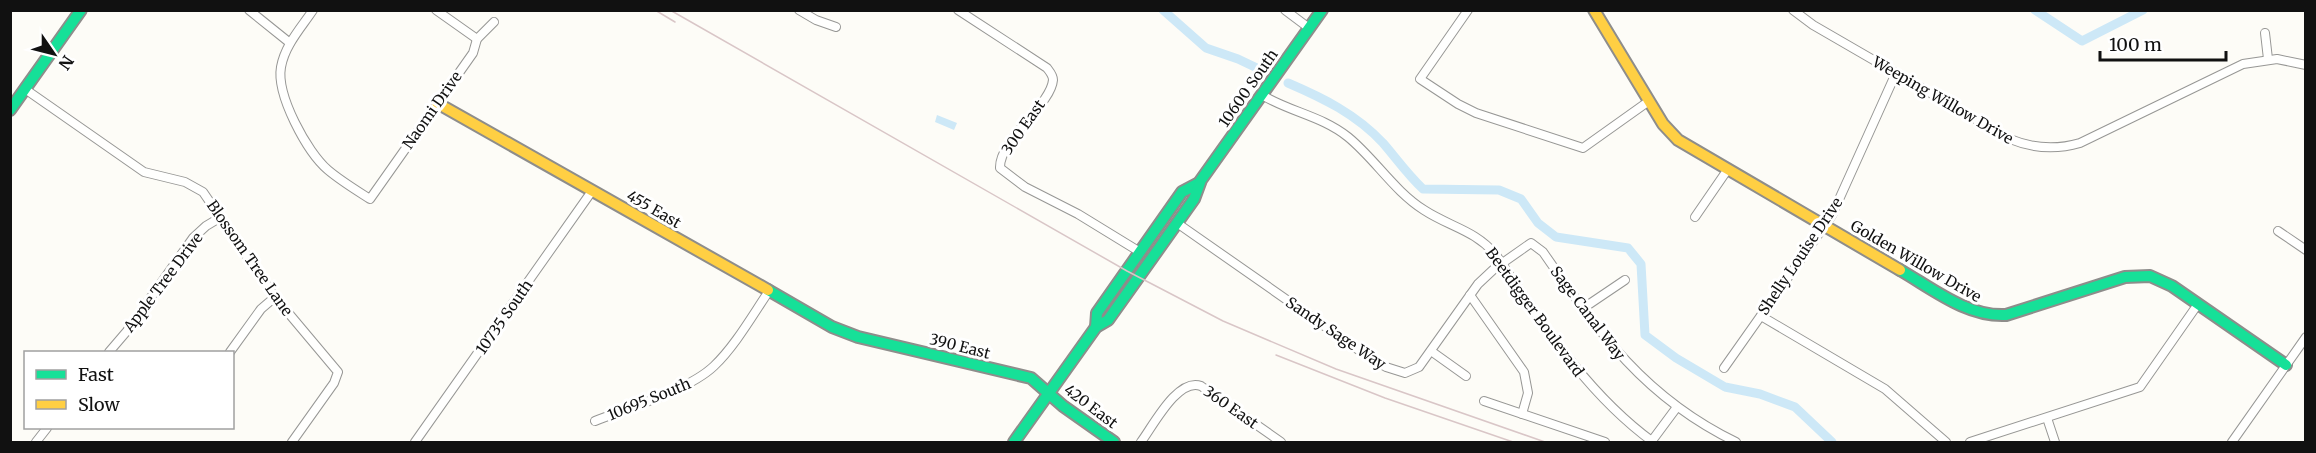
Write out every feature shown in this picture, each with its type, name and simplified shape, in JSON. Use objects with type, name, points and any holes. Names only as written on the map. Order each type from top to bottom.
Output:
[{"type":"street","points":[[10,110],[81,10]]},
{"type":"street","points":[[249,10],[290,43],[313,10]]},
{"type":"street","points":[[436,10],[477,39]]},
{"type":"street","points":[[799,10],[816,20],[836,27]]},
{"type":"street","name":"300 East","points":[[958,10],[1047,68],[1052,74],[1053,82],[1044,99],[1007,148],[1000,168],[1014,180],[1086,219],[1140,252]]},
{"type":"street","points":[[1285,10],[1309,28]]},
{"type":"street","name":"10600 South","points":[[1014,442],[1096,327],[1108,320],[1178,223],[1194,199],[1199,183],[1322,10]]},
{"type":"street","points":[[1468,10],[1420,79],[1467,109],[1583,148],[1649,101]]},
{"type":"street","name":"Golden Willow Drive","points":[[1594,10],[1672,135],[1967,309],[1982,315],[2006,315],[2133,276],[2158,278],[2286,365]]},
{"type":"street","name":"Weeping Willow Drive","points":[[1793,10],[1813,25],[2010,139],[2030,146],[2050,148],[2070,146],[2090,139],[2236,67],[2268,59],[2286,60],[2306,65]]},
{"type":"street","name":"Naomi Drive","points":[[290,43],[281,66],[280,77],[287,107],[315,156],[328,170],[370,199],[473,53],[477,39],[494,22]]},
{"type":"street","points":[[2265,33],[2268,59]]},
{"type":"street","name":"Shelly Louise Drive","points":[[1724,368],[1840,200],[1896,73]]},
{"type":"street","name":"Blossom Tree Lane","points":[[25,89],[144,172],[195,186],[210,199],[274,297],[338,372],[334,383],[292,442]]},
{"type":"street","name":"Beetdigger Boulevard","points":[[1262,95],[1339,130],[1357,145],[1408,198],[1432,215],[1478,237],[1502,263],[1572,364],[1615,411],[1652,442]]},
{"type":"street","name":"455 East","points":[[437,103],[832,327],[858,337]]},
{"type":"street","points":[[1695,217],[1728,169]]},
{"type":"street","name":"10600 South","points":[[1096,327],[1097,313],[1182,192],[1199,183]]},
{"type":"street","name":"10735 South","points":[[415,442],[592,191]]},
{"type":"street","name":"Apple Tree Drive","points":[[110,351],[127,331],[193,238],[206,226],[221,217]]},
{"type":"street","name":"Sandy Sage Way","points":[[1178,223],[1386,367],[1402,373],[1412,372],[1419,367],[1486,275],[1531,243]]},
{"type":"street","points":[[2278,231],[2306,250]]},
{"type":"street","name":"Sage Canal Way","points":[[1531,243],[1543,252],[1582,309],[1631,368],[1677,407],[1736,442]]},
{"type":"street","points":[[1582,309],[1625,280]]},
{"type":"street","name":"10695 South","points":[[595,421],[688,384],[708,371],[724,354],[769,291]]},
{"type":"street","points":[[1470,295],[1524,372],[1528,393],[1522,414]]},
{"type":"street","points":[[231,351],[261,309],[274,297]]},
{"type":"street","points":[[1970,442],[2140,387],[2198,304]]},
{"type":"street","points":[[1761,316],[1885,389],[1946,442]]},
{"type":"street","name":"390 East","points":[[858,337],[1031,378],[1050,393]]},
{"type":"street","points":[[2232,442],[2306,337]]},
{"type":"street","points":[[1431,351],[1466,376]]},
{"type":"street","name":"360 East","points":[[1141,442],[1178,391],[1190,384],[1201,386],[1281,442]]},
{"type":"street","name":"420 East","points":[[1050,393],[1064,406],[1114,442]]},
{"type":"street","points":[[1484,401],[1605,442]]},
{"type":"street","points":[[1652,442],[1677,407]]},
{"type":"street","points":[[2047,418],[2055,442]]},
{"type":"street","points":[[36,442],[46,429]]},
{"type":"water","points":[[937,115],[957,123],[954,130],[935,122]]},
{"type":"waterway","points":[[1163,10],[1206,48],[1259,69]]},
{"type":"waterway","points":[[2035,10],[2082,41],[2143,10]]},
{"type":"waterway","points":[[1288,83],[1326,101],[1362,124],[1383,143],[1423,189],[1499,190],[1521,199],[1538,223],[1556,237],[1628,248],[1641,264],[1645,335],[1676,358],[1725,387],[1760,394],[1795,407],[1832,442]]},
{"type":"tram line","points":[[655,10],[675,22]]},
{"type":"tram line","points":[[670,10],[1127,271],[1223,321],[1336,369],[1545,442]]},
{"type":"tram line","points":[[1276,355],[1385,398],[1513,442]]},
{"type":"traffic: fast","points":[[10,110],[81,10]]},
{"type":"traffic: fast","points":[[1014,442],[1096,327],[1108,320],[1194,199],[1201,180],[1322,10]]},
{"type":"traffic: fast","points":[[1096,327],[1097,313],[1182,192],[1199,183]]},
{"type":"traffic: fast","points":[[1900,270],[1964,307],[2006,315],[2125,277],[2150,276],[2172,286],[2286,365]]},
{"type":"traffic: fast","points":[[768,290],[832,327],[858,337],[1031,378],[1063,406],[1114,442]]},
{"type":"traffic: slow","points":[[1594,10],[1663,124],[1678,140],[1900,270]]},
{"type":"traffic: slow","points":[[437,103],[768,290]]}]
